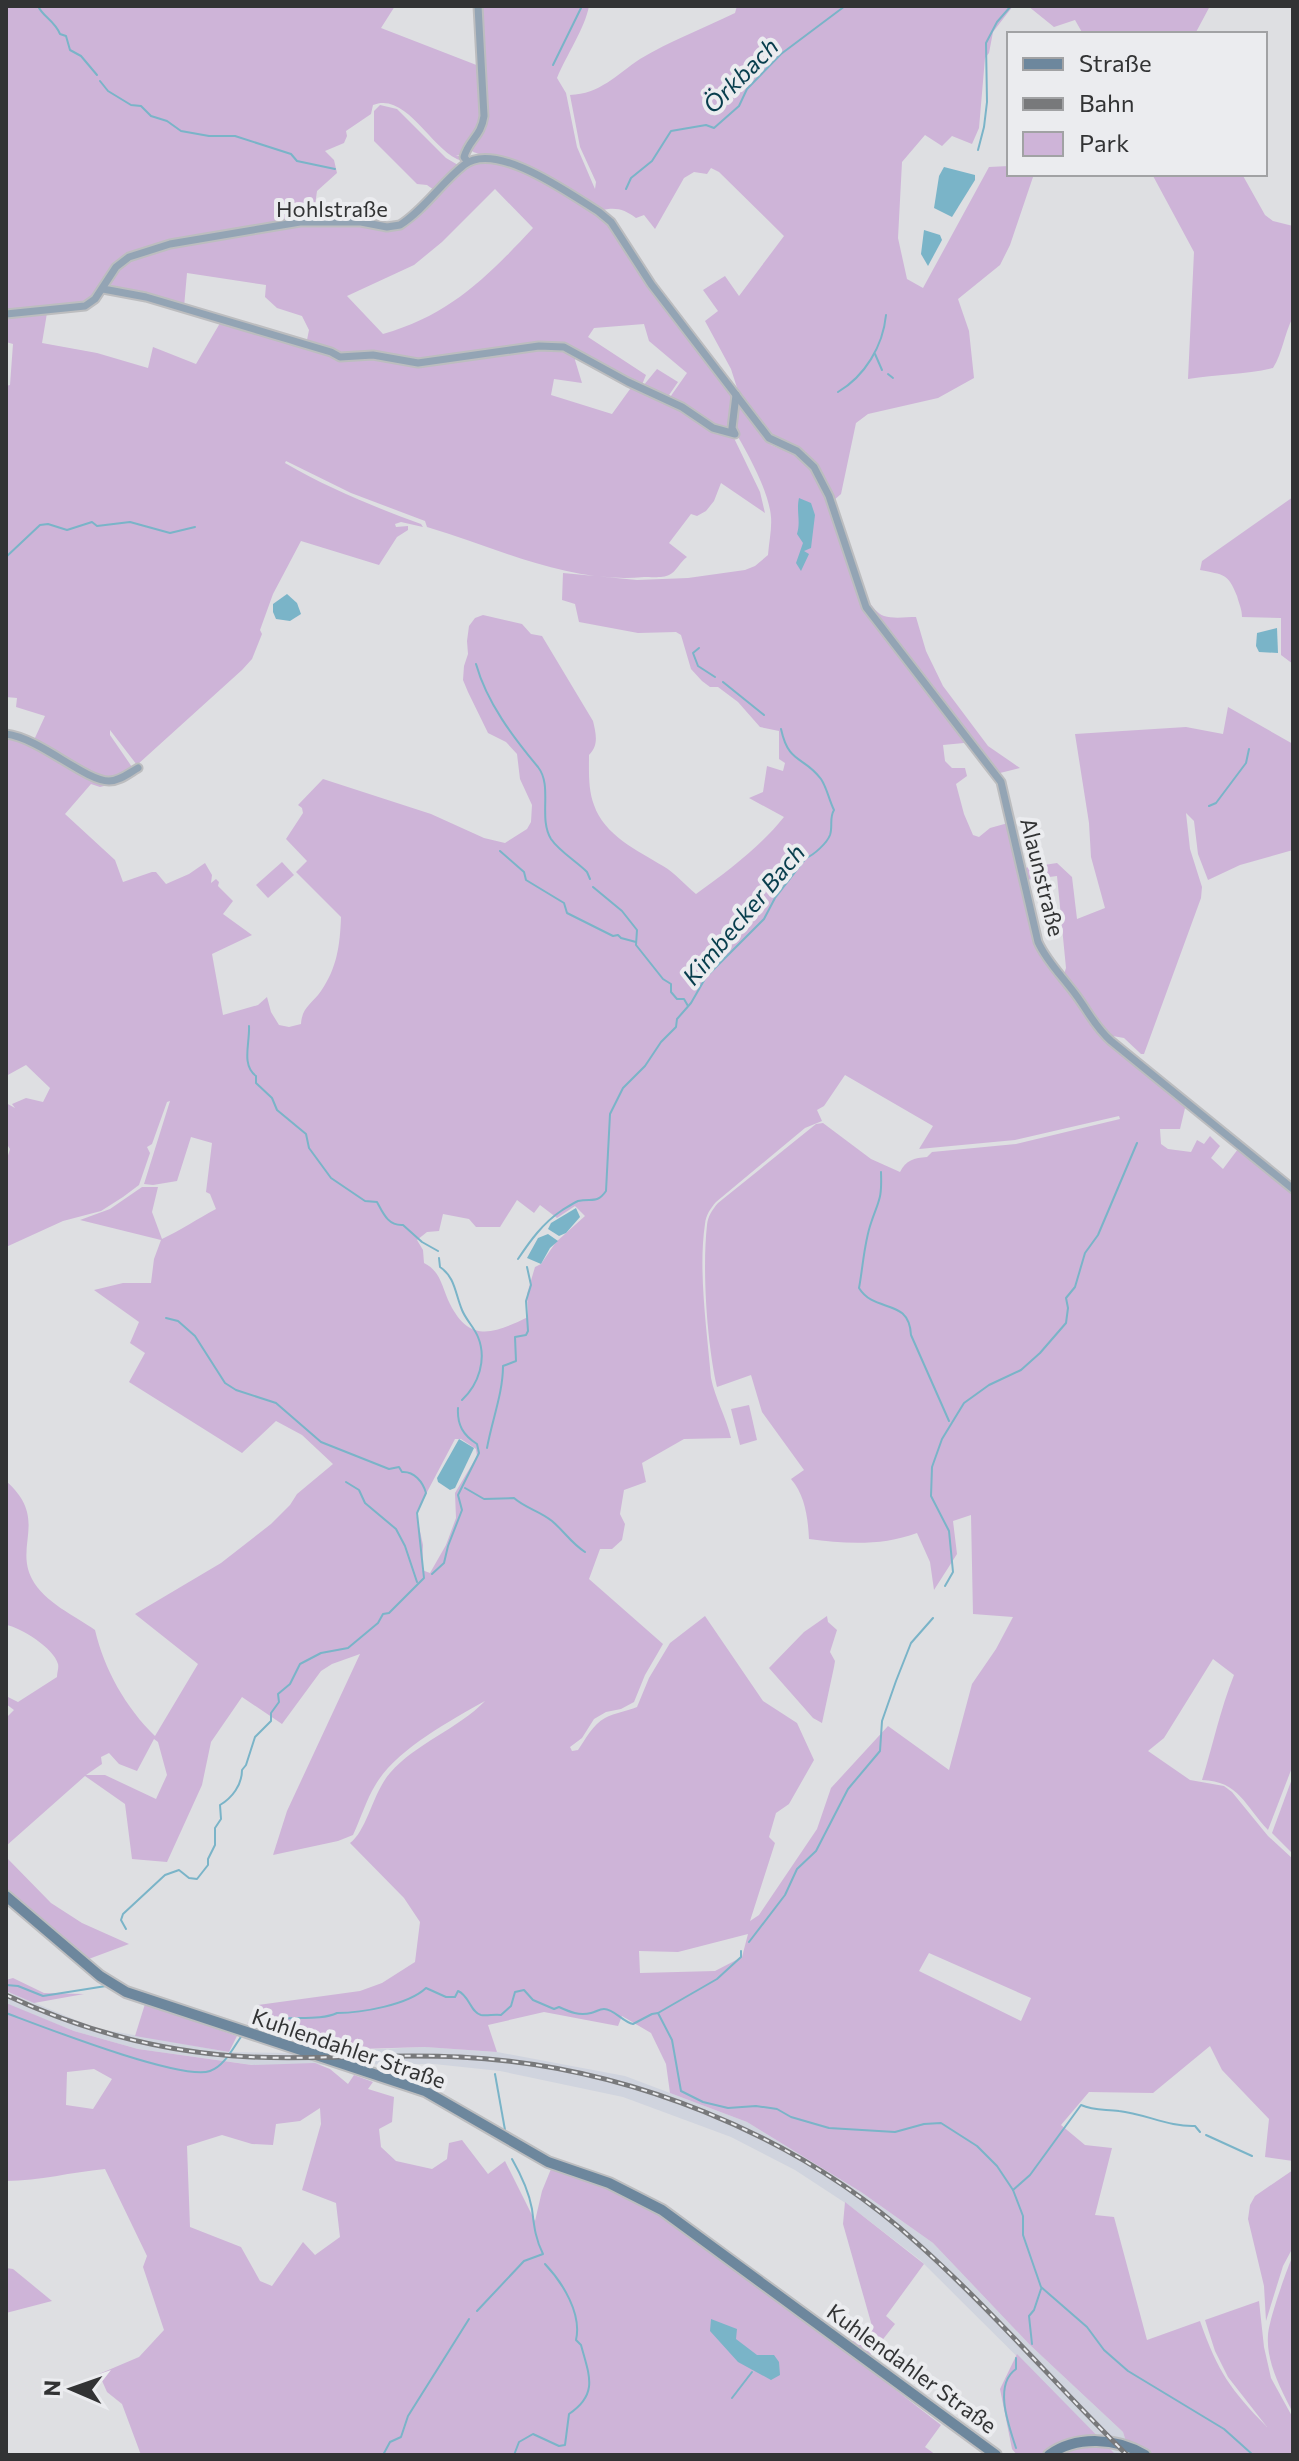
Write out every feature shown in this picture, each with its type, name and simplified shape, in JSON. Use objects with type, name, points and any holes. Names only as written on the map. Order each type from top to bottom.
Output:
[{"type":"main road","name":"Kuhlendahler Straße","points":[[6,1896],[100,1976],[119,1988],[425,2091],[548,2162],[609,2183],[662,2210],[996,2455]]},
{"type":"main road","points":[[1049,2455],[1078,2443],[1107,2441],[1123,2443],[1145,2455]]},
{"type":"street","points":[[103,289],[192,310],[340,357],[373,355],[403,362],[432,363],[458,356],[539,346],[564,347],[682,407],[713,428],[735,434],[732,428],[736,395],[651,284],[611,222],[513,162],[489,157],[468,162],[464,157],[482,130],[484,116],[478,6]]},
{"type":"street","name":"Hohlstraße","points":[[6,314],[85,306],[103,289],[116,267],[129,257],[170,244],[300,222],[400,225],[468,162]]},
{"type":"street","name":"Alaunstraße","points":[[736,395],[769,438],[804,455],[814,467],[829,496],[866,607],[1001,782],[1038,942],[1043,952],[1080,1000],[1093,1023],[1111,1041],[1293,1189]]},
{"type":"street","points":[[6,734],[31,741],[100,780],[116,780],[138,768]]},
{"type":"shaded area","points":[[6,1991],[95,2028],[229,2052],[290,2053],[426,2047],[497,2052],[625,2076],[747,2122],[861,2192],[933,2243],[1030,2345],[1123,2432],[1129,2451],[1134,2455],[1116,2455],[920,2260],[850,2206],[795,2170],[731,2137],[623,2097],[500,2071],[434,2064],[253,2065],[138,2049],[74,2031],[11,2006],[6,2003]]},
{"type":"green space","points":[[6,6],[395,6],[381,28],[479,66],[481,119],[462,155],[456,155],[462,157],[462,161],[440,146],[397,107],[385,103],[373,105],[371,114],[346,131],[344,143],[325,151],[334,160],[337,173],[317,191],[313,220],[193,237],[131,252],[115,266],[96,295],[76,306],[6,310]]},
{"type":"green space","points":[[481,6],[589,6],[557,78],[566,93],[577,147],[595,189],[596,182],[580,147],[570,95],[599,87],[651,52],[735,13],[737,6],[1013,6],[993,32],[985,58],[979,128],[972,144],[952,136],[942,146],[925,135],[902,162],[898,238],[907,279],[923,288],[989,167],[1007,166],[1007,176],[1033,176],[1000,265],[958,299],[969,331],[974,378],[938,398],[868,414],[856,423],[841,494],[833,501],[852,564],[866,597],[884,616],[916,617],[926,651],[943,686],[988,746],[1020,768],[1000,773],[968,740],[943,745],[945,761],[952,768],[965,768],[967,776],[956,784],[973,835],[979,837],[990,828],[1008,823],[1036,942],[1042,952],[1097,1032],[1186,1104],[1180,1129],[1160,1129],[1161,1144],[1168,1149],[1191,1152],[1197,1140],[1204,1144],[1210,1136],[1220,1146],[1211,1158],[1223,1169],[1238,1149],[1293,1194],[1293,1765],[1268,1830],[1233,1790],[1215,1781],[1202,1780],[1234,1675],[1213,1659],[1164,1738],[1148,1751],[1190,1780],[1224,1786],[1293,1859],[1293,2161],[1265,2157],[1269,2119],[1222,2070],[1210,2046],[1153,2093],[1089,2092],[1061,2125],[1085,2145],[1112,2148],[1095,2215],[1114,2217],[1147,2340],[1200,2321],[1226,2379],[1267,2427],[1228,2377],[1205,2320],[1259,2301],[1271,2378],[1293,2418],[1293,2455],[1134,2455],[1129,2451],[1123,2432],[1030,2345],[933,2243],[861,2192],[747,2122],[670,2093],[666,2064],[651,2033],[622,2016],[618,2026],[544,2012],[488,2025],[497,2052],[425,2047],[324,2050],[247,2023],[262,2019],[258,2005],[360,1991],[382,1983],[415,1962],[420,1922],[404,1898],[350,1843],[361,1830],[384,1781],[400,1762],[485,1701],[425,1737],[397,1759],[372,1790],[353,1835],[338,1841],[273,1855],[287,1811],[360,1654],[321,1671],[282,1724],[242,1697],[211,1742],[202,1785],[167,1862],[132,1859],[125,1804],[85,1776],[6,1846],[6,1718],[14,1710],[6,1704],[6,1696],[18,1702],[57,1677],[58,1664],[43,1645],[28,1634],[6,1625],[6,1481],[26,1507],[27,1566],[32,1579],[52,1602],[95,1630],[104,1659],[118,1687],[155,1736],[198,1664],[135,1614],[221,1563],[271,1524],[297,1494],[333,1464],[302,1435],[276,1421],[242,1453],[129,1382],[145,1353],[130,1343],[139,1322],[94,1290],[123,1283],[151,1283],[154,1259],[161,1240],[80,1220],[110,1209],[142,1187],[158,1187],[152,1212],[162,1239],[216,1209],[210,1194],[206,1192],[212,1143],[191,1137],[177,1181],[144,1184],[170,1101],[152,1144],[147,1147],[150,1153],[139,1185],[101,1211],[63,1221],[6,1247],[6,1162],[10,1149],[6,1143],[6,1103],[15,1108],[12,1104],[26,1098],[43,1102],[50,1088],[26,1065],[6,1076],[6,736],[33,745],[84,775],[112,784],[100,787],[91,784],[65,814],[115,860],[123,882],[156,872],[166,884],[205,863],[212,875],[211,883],[216,879],[218,886],[233,901],[223,914],[252,935],[212,954],[223,1015],[258,1005],[267,997],[279,1025],[289,1027],[301,1024],[305,1010],[331,974],[338,947],[341,917],[296,872],[307,861],[286,839],[303,813],[298,805],[323,779],[431,814],[484,838],[505,843],[527,829],[531,822],[532,805],[520,779],[517,754],[506,742],[488,733],[463,680],[469,626],[475,618],[483,615],[522,624],[531,634],[542,636],[593,721],[596,739],[589,755],[589,780],[599,816],[614,834],[667,869],[696,894],[754,849],[784,817],[749,798],[763,792],[767,766],[783,771],[785,763],[779,759],[779,731],[760,727],[738,702],[718,687],[710,687],[702,681],[691,669],[681,635],[676,632],[638,633],[579,622],[575,604],[562,600],[563,573],[637,580],[688,578],[745,570],[768,555],[769,507],[745,449],[734,430],[730,432],[714,426],[668,400],[687,373],[649,341],[644,324],[594,328],[588,337],[646,375],[641,387],[578,352],[575,360],[582,383],[554,379],[551,395],[612,414],[633,385],[681,408],[716,431],[733,436],[760,492],[765,513],[721,483],[706,511],[697,516],[691,514],[669,543],[687,557],[671,574],[616,578],[561,570],[427,527],[425,521],[351,493],[286,461],[335,489],[423,527],[401,522],[395,524],[396,527],[408,526],[408,530],[397,537],[379,565],[301,541],[273,594],[252,659],[137,765],[110,730],[110,735],[132,767],[116,777],[100,778],[34,740],[45,716],[16,707],[17,698],[6,697],[6,386],[10,385],[13,344],[6,342],[6,317],[47,313],[42,343],[97,353],[148,368],[153,347],[196,364],[223,318],[307,340],[309,330],[302,316],[277,308],[265,297],[266,285],[187,273],[184,307],[146,295],[105,288],[118,268],[141,253],[198,241],[302,224],[347,223],[398,228],[413,218],[470,163],[488,159],[511,164],[514,160],[470,150],[481,135],[486,117],[478,20]],"holes":[[[526,168],[603,210],[621,210],[636,218],[644,215],[655,229],[684,178],[694,172],[707,174],[711,168],[719,172],[784,236],[739,296],[725,276],[703,290],[718,311],[705,321],[731,369],[739,394],[763,429],[773,439],[806,452],[798,456],[771,445],[656,295],[609,222],[525,172]],[[495,189],[533,228],[500,263],[448,305],[407,326],[383,334],[347,296],[414,265]],[[845,1075],[933,1126],[919,1149],[1015,1140],[1119,1116],[1120,1119],[1016,1144],[932,1152],[927,1157],[908,1162],[900,1172],[871,1159],[823,1123],[816,1124],[718,1203],[709,1216],[706,1306],[717,1387],[751,1375],[762,1412],[804,1470],[791,1479],[803,1499],[809,1539],[864,1543],[917,1533],[930,1562],[934,1590],[957,1554],[953,1521],[971,1515],[973,1614],[1013,1617],[972,1684],[949,1770],[888,1726],[831,1788],[817,1829],[759,1915],[750,1921],[775,1843],[769,1837],[776,1813],[789,1804],[814,1760],[797,1723],[763,1701],[705,1616],[670,1643],[649,1678],[637,1707],[605,1718],[593,1728],[578,1750],[572,1751],[570,1747],[582,1738],[594,1719],[634,1702],[663,1644],[589,1579],[600,1549],[612,1549],[622,1540],[625,1524],[620,1514],[624,1490],[646,1482],[642,1463],[684,1439],[731,1438],[711,1378],[703,1281],[707,1215],[716,1202],[805,1128],[822,1121],[817,1110],[824,1106]],[[517,1200],[534,1213],[540,1205],[557,1218],[575,1206],[585,1216],[556,1242],[541,1264],[535,1267],[527,1294],[528,1317],[484,1332],[466,1325],[458,1317],[438,1275],[424,1263],[423,1250],[417,1240],[427,1232],[439,1231],[443,1214],[469,1219],[476,1227],[500,1227]],[[455,1439],[461,1439],[476,1449],[477,1456],[455,1493],[456,1518],[446,1545],[430,1573],[422,1570],[423,1545],[416,1513]],[[154,1739],[158,1742],[167,1775],[156,1799],[105,1775],[86,1775],[102,1764],[101,1757],[109,1753],[119,1764],[137,1771]],[[748,1934],[742,1957],[715,1971],[640,1973],[639,1951],[678,1952]],[[929,1953],[1031,1998],[1021,2021],[919,1971]]]},
{"type":"green space","points":[[1028,6],[1210,6],[1196,32],[1082,32],[1075,20],[1054,27]]},
{"type":"green space","points":[[380,105],[397,109],[446,158],[458,165],[434,190],[417,184],[374,141],[374,111]]},
{"type":"green space","points":[[1153,176],[1243,176],[1265,215],[1273,221],[1293,226],[1293,317],[1273,368],[1188,379],[1194,252]]},
{"type":"green space","points":[[657,369],[678,382],[667,398],[643,386]]},
{"type":"green space","points":[[1293,497],[1293,664],[1281,655],[1281,618],[1242,617],[1237,596],[1228,579],[1200,570],[1202,561]]},
{"type":"green space","points":[[1228,707],[1293,744],[1293,850],[1240,865],[1208,880],[1198,854],[1194,821],[1186,813],[1190,849],[1202,887],[1201,898],[1144,1054],[1141,1054],[1124,1038],[1107,1035],[1064,974],[1066,968],[1057,876],[1026,880],[1024,868],[1057,863],[1072,877],[1077,919],[1105,908],[1091,857],[1089,823],[1075,734],[1186,727],[1223,734]]},
{"type":"green space","points":[[282,862],[294,875],[268,898],[256,885]]},
{"type":"green space","points":[[749,1405],[757,1440],[740,1445],[731,1409]]},
{"type":"green space","points":[[827,1616],[828,1622],[837,1630],[830,1652],[835,1661],[822,1723],[813,1718],[769,1668],[804,1632]]},
{"type":"green space","points":[[1293,1776],[1293,1854],[1272,1833]]},
{"type":"green space","points":[[6,1857],[51,1903],[82,1923],[129,1944],[86,1960],[6,1892]]},
{"type":"green space","points":[[13,1978],[44,1993],[84,1994],[34,2003],[6,1991],[6,1980]]},
{"type":"green space","points":[[6,2003],[74,2031],[138,2049],[252,2065],[315,2063],[330,2069],[348,2084],[354,2075],[373,2082],[368,2089],[394,2097],[392,2122],[379,2129],[381,2147],[396,2161],[432,2169],[447,2159],[449,2143],[462,2140],[488,2174],[505,2161],[535,2221],[551,2169],[578,2165],[600,2184],[664,2218],[941,2425],[925,2447],[936,2455],[141,2455],[122,2404],[107,2392],[99,2374],[139,2357],[164,2330],[143,2267],[147,2256],[105,2169],[6,2181]],"holes":[[[94,2069],[112,2079],[93,2109],[66,2105],[67,2072]],[[320,2108],[321,2124],[302,2190],[336,2203],[340,2237],[315,2255],[303,2242],[272,2286],[260,2281],[241,2247],[190,2227],[187,2146],[222,2135],[252,2144],[273,2145],[276,2124],[300,2121]]]},
{"type":"green space","points":[[145,2004],[237,2036],[229,2052],[135,2036]]},
{"type":"green space","points":[[1293,2170],[1293,2251],[1283,2266],[1266,2321],[1264,2286],[1248,2219],[1250,2205],[1255,2196]]},
{"type":"green space","points":[[845,2202],[924,2264],[886,2316],[895,2324],[869,2357],[851,2343],[860,2330],[872,2326],[843,2224]]},
{"type":"green space","points":[[1293,2255],[1293,2413],[1272,2365],[1268,2335]]},
{"type":"green space","points":[[6,2268],[13,2269],[52,2301],[6,2313]]},
{"type":"green space","points":[[1017,2354],[1116,2455],[1017,2455],[1012,2449],[1000,2389]]},
{"type":"water","points":[[944,167],[975,175],[975,180],[952,217],[934,208],[939,176]]},
{"type":"water","points":[[924,230],[940,235],[942,240],[928,266],[921,254]]},
{"type":"water","points":[[799,498],[811,503],[815,515],[811,548],[804,551],[809,554],[801,571],[796,563],[803,543],[797,534]]},
{"type":"water","points":[[287,594],[297,603],[301,614],[290,621],[276,619],[273,604]]},
{"type":"water","points":[[1277,628],[1278,653],[1259,652],[1257,633]]},
{"type":"water","points":[[576,1208],[580,1217],[566,1233],[559,1236],[548,1229],[551,1223]]},
{"type":"water","points":[[548,1234],[558,1241],[541,1264],[527,1258],[538,1238]]},
{"type":"water","points":[[459,1439],[474,1448],[455,1488],[450,1490],[437,1478]]},
{"type":"water","points":[[711,2319],[737,2329],[736,2339],[757,2355],[774,2355],[779,2362],[780,2375],[771,2380],[738,2362],[710,2331]]},
{"type":"waterway","points":[[38,6],[60,34],[66,36],[70,50],[81,56],[97,75]]},
{"type":"waterway","points":[[553,65],[582,6]]},
{"type":"waterway","name":"Örkbach","points":[[626,189],[631,178],[652,161],[671,131],[706,125],[714,128],[739,106],[747,89],[781,54],[845,6]]},
{"type":"waterway","points":[[978,150],[987,102],[986,43],[997,22],[1011,6]]},
{"type":"waterway","points":[[100,81],[108,91],[131,105],[141,106],[151,116],[167,121],[181,131],[235,136],[291,154],[297,161],[335,169]]},
{"type":"waterway","points":[[838,392],[856,378],[871,359],[881,338],[886,315]]},
{"type":"waterway","points":[[875,354],[882,370]]},
{"type":"waterway","points":[[888,374],[893,378]]},
{"type":"waterway","points":[[6,557],[40,525],[48,524],[67,530],[92,522],[97,526],[130,522],[170,533],[195,527]]},
{"type":"waterway","points":[[699,648],[693,653],[698,666],[715,677]]},
{"type":"waterway","points":[[476,664],[494,706],[542,775],[547,831],[551,839],[587,872],[590,879]]},
{"type":"waterway","points":[[723,682],[764,715]]},
{"type":"waterway","name":"Kimbecker Bach","points":[[518,1259],[554,1216],[578,1201],[597,1199],[606,1191],[610,1114],[623,1088],[676,1027],[677,1019],[691,1003],[706,977],[764,919],[775,898],[831,832],[834,810],[825,786],[814,771],[788,749],[781,729]]},
{"type":"waterway","points":[[1209,806],[1216,803],[1246,763],[1249,749]]},
{"type":"waterway","points":[[500,851],[524,872],[526,880],[564,903],[567,913],[613,936],[636,942]]},
{"type":"waterway","points":[[593,887],[622,911],[637,930],[636,945],[663,979],[671,984],[671,992],[677,999],[684,999],[688,1006]]},
{"type":"waterway","points":[[249,1026],[247,1060],[256,1076],[256,1083],[272,1098],[277,1110],[306,1134],[309,1148],[331,1178],[365,1201],[377,1202],[390,1221],[403,1225],[438,1251]]},
{"type":"waterway","points":[[945,1586],[953,1572],[949,1531],[931,1496],[932,1467],[942,1439],[964,1403],[989,1385],[1021,1370],[1066,1323],[1066,1298],[1075,1287],[1085,1253],[1098,1235],[1137,1143]]},
{"type":"waterway","points":[[881,1172],[880,1194],[867,1239],[859,1288],[874,1301],[904,1315],[949,1421]]},
{"type":"waterway","points":[[439,1258],[440,1267],[452,1281],[462,1310],[481,1345],[480,1371],[462,1400]]},
{"type":"waterway","name":"Kimbecker Bach","points":[[487,1448],[503,1366],[516,1361],[515,1337],[526,1335],[528,1331],[526,1301],[531,1285],[527,1267]]},
{"type":"waterway","name":"Kimbecker Bach","points":[[126,1929],[121,1920],[123,1914],[165,1875],[179,1870],[189,1878],[197,1879],[208,1865],[215,1845],[215,1828],[221,1819],[220,1805],[238,1786],[255,1737],[271,1721],[271,1713],[279,1702],[278,1694],[290,1684],[300,1664],[321,1653],[348,1648],[424,1578],[417,1513],[426,1493],[417,1478],[402,1472],[399,1467],[389,1469],[321,1442],[276,1403],[236,1390],[225,1383],[195,1336],[178,1321],[166,1318]]},
{"type":"waterway","name":"Kimbecker Bach","points":[[432,1574],[444,1563],[462,1510],[458,1495],[479,1453],[477,1444],[462,1429],[458,1408]]},
{"type":"waterway","points":[[346,1482],[359,1490],[365,1503],[396,1529],[417,1582]]},
{"type":"waterway","points":[[465,1488],[484,1499],[514,1498],[552,1521],[585,1552]]},
{"type":"waterway","points":[[749,1942],[785,1895],[797,1869],[816,1851],[848,1789],[880,1751],[882,1721],[911,1643],[933,1618]]},
{"type":"waterway","points":[[658,2013],[717,1979],[741,1957],[741,1951]]},
{"type":"waterway","points":[[6,1985],[18,1986],[43,1996],[106,1986]]},
{"type":"waterway","points":[[247,2029],[257,2023],[280,2018],[327,2016],[384,2007],[408,1999],[426,1988],[446,1997],[455,1997],[458,1991],[478,2014],[501,2015],[511,2006],[515,1992],[524,1990],[533,2000],[554,2009],[559,2007],[582,2014],[608,2010],[633,2024],[658,2013],[672,2040],[681,2091],[703,2102],[728,2108],[756,2106],[777,2109],[791,2117],[829,2128],[895,2132],[941,2123],[977,2146],[997,2166],[1013,2190],[1023,2216],[1023,2235],[1041,2287],[1087,2327],[1104,2350],[1128,2371],[1224,2429],[1253,2455]]},
{"type":"waterway","points":[[6,2013],[110,2051],[194,2072],[210,2071],[220,2065],[243,2034]]},
{"type":"waterway","points":[[495,2074],[505,2130]]},
{"type":"waterway","points":[[1013,2190],[1030,2175],[1081,2105],[1195,2126],[1200,2132]]},
{"type":"waterway","points":[[1206,2135],[1252,2156]]},
{"type":"waterway","points":[[477,2311],[524,2261],[543,2254],[529,2196],[512,2159]]},
{"type":"waterway","points":[[514,2455],[519,2442],[533,2434],[559,2446],[565,2445],[569,2414],[585,2399],[588,2391],[589,2375],[581,2345],[576,2340],[574,2310],[558,2280],[545,2264]]},
{"type":"waterway","points":[[1032,2344],[1029,2316],[1041,2289]]},
{"type":"waterway","points":[[383,2455],[390,2442],[401,2437],[408,2416],[469,2319]]},
{"type":"waterway","points":[[1016,2358],[1016,2369],[1009,2376],[1004,2395],[1016,2448]]},
{"type":"waterway","points":[[732,2398],[752,2372]]},
{"type":"railway","points":[[6,1995],[95,2029],[187,2051],[251,2057],[434,2056],[522,2063],[583,2074],[644,2090],[704,2112],[762,2138],[817,2169],[869,2204],[917,2243],[971,2294],[1127,2455]]}]
